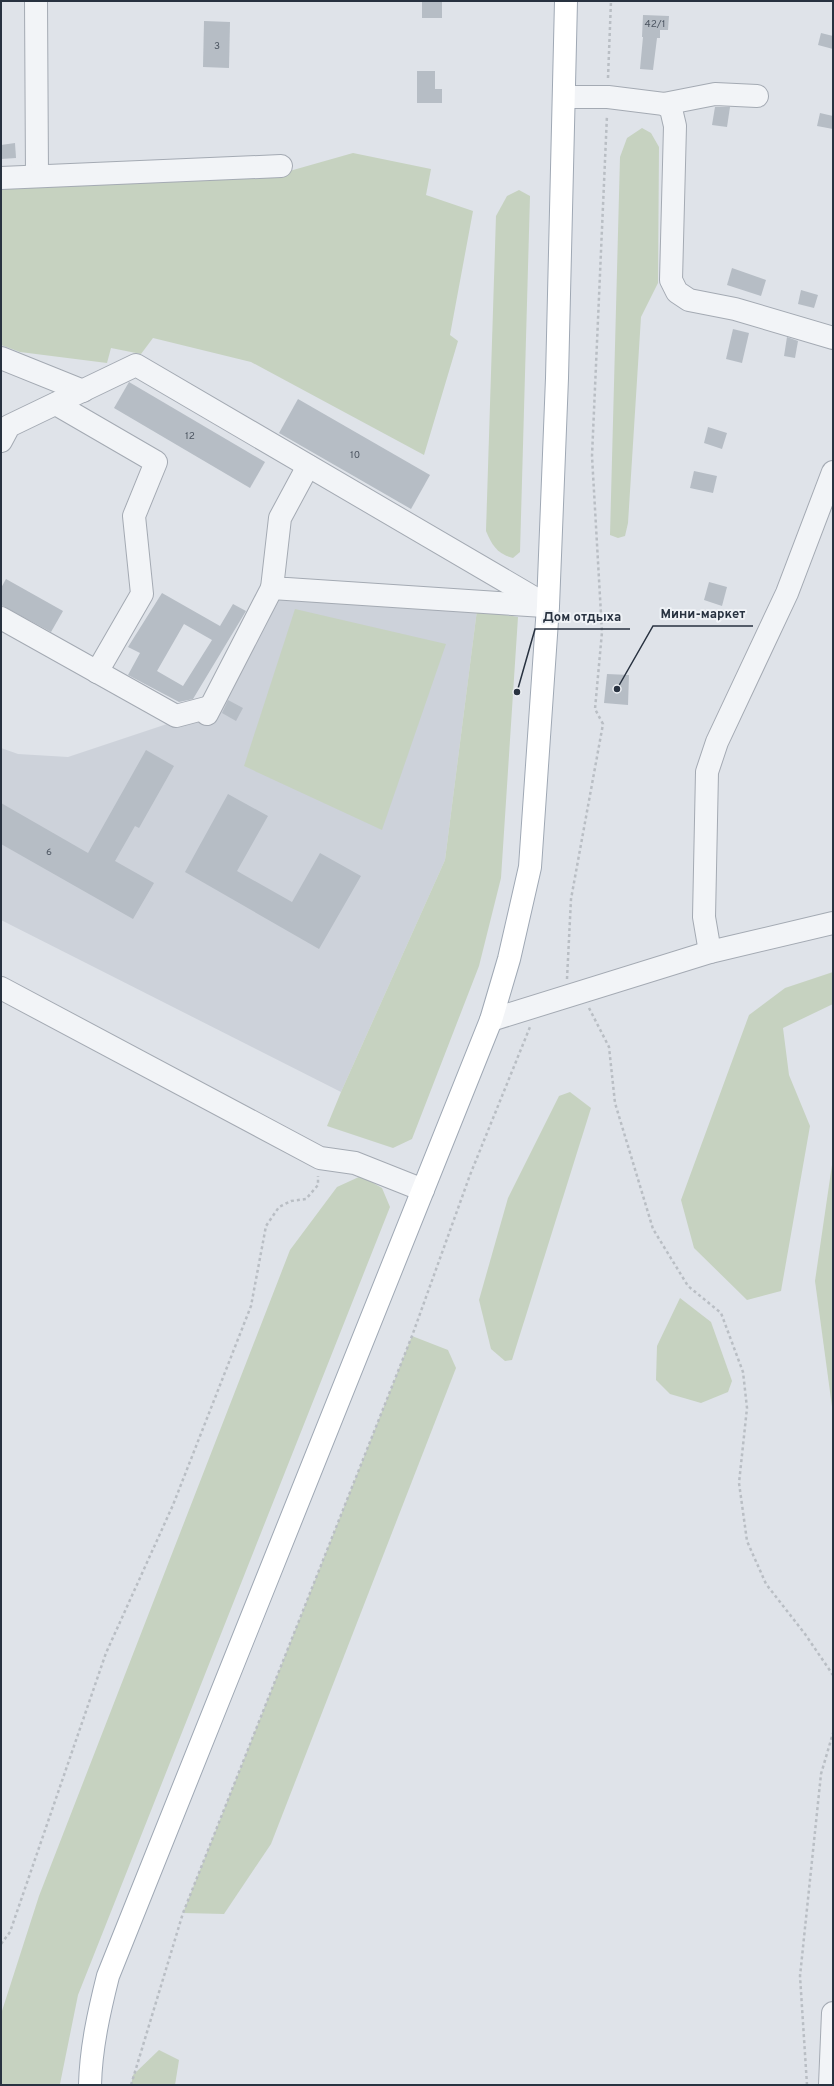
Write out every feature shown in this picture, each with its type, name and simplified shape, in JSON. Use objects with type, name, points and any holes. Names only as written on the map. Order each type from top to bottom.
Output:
[{"type":"main road","points":[[90,2085],[91,2061],[97,2020],[108,1976],[491,1020],[509,959],[530,867],[548,606],[557,378],[566,1]]},
{"type":"street","points":[[36,1],[37,176]]},
{"type":"street","points":[[564,97],[608,98],[664,104],[715,94],[757,96]]},
{"type":"street","points":[[664,104],[671,110],[675,126],[671,280],[677,292],[689,300],[735,309],[833,338]]},
{"type":"street","points":[[1,178],[282,166]]},
{"type":"street","points":[[1,358],[83,391]]},
{"type":"street","points":[[1,441],[9,426],[136,366],[548,606]]},
{"type":"street","points":[[56,404],[156,462],[134,516],[142,594],[97,672]]},
{"type":"street","points":[[1,618],[176,716],[208,710],[272,588],[280,518],[308,466]]},
{"type":"street","points":[[710,952],[704,917],[706,772],[717,742],[787,593],[833,472]]},
{"type":"street","points":[[272,588],[548,606]]},
{"type":"street","points":[[491,1020],[573,996],[710,952],[833,923]]},
{"type":"street","points":[[1,988],[320,1158],[355,1163],[423,1190]]},
{"type":"street","points":[[830,2085],[833,2013]]},
{"type":"path","points":[[611,1],[592,456],[602,632],[595,709],[603,724],[571,899],[573,996],[609,1046],[615,1103],[653,1229],[688,1286],[721,1313],[743,1372],[747,1408],[739,1483],[747,1541],[766,1584],[805,1634],[833,1675]]},
{"type":"path","points":[[131,2085],[183,1913],[412,1336],[470,1175],[540,1005]]},
{"type":"path","points":[[1,1944],[10,1932],[106,1653],[173,1505],[251,1306],[266,1226],[279,1207],[291,1201],[306,1199],[318,1185],[320,1158]]},
{"type":"path","points":[[807,2085],[800,1976],[821,1774],[833,1733]]},
{"type":"shaded area","points":[[279,596],[477,610],[445,860],[341,1092],[1,920],[1,748],[18,754],[68,757],[203,712]]},
{"type":"green space","points":[[642,128],[651,133],[659,147],[658,283],[641,317],[628,523],[625,536],[618,538],[610,535],[620,157],[627,138]]},
{"type":"green space","points":[[353,153],[431,169],[426,195],[473,211],[450,335],[458,341],[424,455],[251,362],[153,338],[141,354],[111,348],[107,363],[20,352],[1,345],[1,185],[279,174]]},
{"type":"green space","points":[[519,190],[530,196],[520,552],[513,558],[503,554],[496,548],[490,541],[486,531],[496,216],[507,196]]},
{"type":"green space","points":[[295,609],[446,644],[382,830],[244,766]]},
{"type":"green space","points":[[477,610],[518,617],[501,878],[479,966],[412,1139],[393,1148],[327,1126],[445,860]]},
{"type":"green space","points":[[833,972],[833,1004],[783,1028],[789,1075],[810,1126],[781,1291],[747,1300],[694,1248],[681,1200],[749,1015],[785,988]]},
{"type":"green space","points":[[570,1092],[591,1108],[512,1360],[505,1361],[491,1349],[479,1300],[508,1198],[559,1096]]},
{"type":"green space","points":[[833,1158],[833,1414],[815,1281]]},
{"type":"green space","points":[[361,1176],[382,1188],[390,1207],[78,1995],[60,2084],[1,2085],[1,2014],[39,1896],[290,1250],[337,1187]]},
{"type":"green space","points":[[680,1298],[711,1322],[732,1381],[728,1392],[701,1403],[670,1394],[656,1380],[657,1346]]},
{"type":"green space","points":[[412,1336],[448,1350],[456,1368],[271,1844],[224,1914],[183,1913]]},
{"type":"green space","points":[[159,2050],[179,2060],[175,2085],[131,2085],[133,2075]]},
{"type":"building","points":[[422,1],[442,1],[442,18],[422,18]]},
{"type":"building","points":[[643,15],[669,16],[668,30],[660,30],[660,38],[657,38],[653,70],[640,69],[643,37]]},
{"type":"building","points":[[204,21],[230,22],[229,68],[203,67]]},
{"type":"building","points":[[821,33],[833,36],[833,49],[818,45]]},
{"type":"building","points":[[417,71],[435,71],[435,89],[442,89],[442,103],[417,103]]},
{"type":"building","points":[[715,107],[730,107],[727,127],[712,125]]},
{"type":"building","points":[[820,113],[833,116],[833,129],[817,126]]},
{"type":"building","points":[[15,143],[16,158],[1,159],[1,145]]},
{"type":"building","points":[[732,268],[766,280],[761,296],[727,285]]},
{"type":"building","points":[[801,290],[818,295],[814,308],[798,304]]},
{"type":"building","points":[[733,329],[749,333],[742,363],[726,359]]},
{"type":"building","points":[[787,337],[798,341],[795,358],[784,356]]},
{"type":"building","points":[[129,382],[265,462],[250,488],[114,408]]},
{"type":"building","points":[[298,399],[430,475],[411,509],[279,433]]},
{"type":"building","points":[[708,427],[727,433],[722,449],[704,443]]},
{"type":"building","points":[[694,471],[717,476],[713,493],[690,488]]},
{"type":"building","points":[[6,579],[63,611],[51,632],[1,605],[1,588]]},
{"type":"building","points":[[709,582],[727,587],[722,606],[704,600]]},
{"type":"building","points":[[162,593],[220,626],[233,604],[246,611],[193,699],[179,702],[128,675],[140,653],[128,647]],"holes":[[[184,624],[212,640],[183,686],[157,671]]]},
{"type":"building","points":[[607,674],[629,675],[628,705],[604,703]]},
{"type":"building","points":[[228,700],[243,708],[236,721],[222,713]]},
{"type":"building","points":[[146,750],[174,766],[139,828],[135,826],[115,861],[154,883],[133,919],[1,844],[1,803],[88,853]]},
{"type":"building","points":[[228,794],[268,816],[237,871],[292,902],[320,853],[361,876],[319,949],[185,872]]},
{"type":"place","name":"Мини-маркет","points":[[617,689]]},
{"type":"place","name":"Дом отдыха","points":[[517,692]]}]
